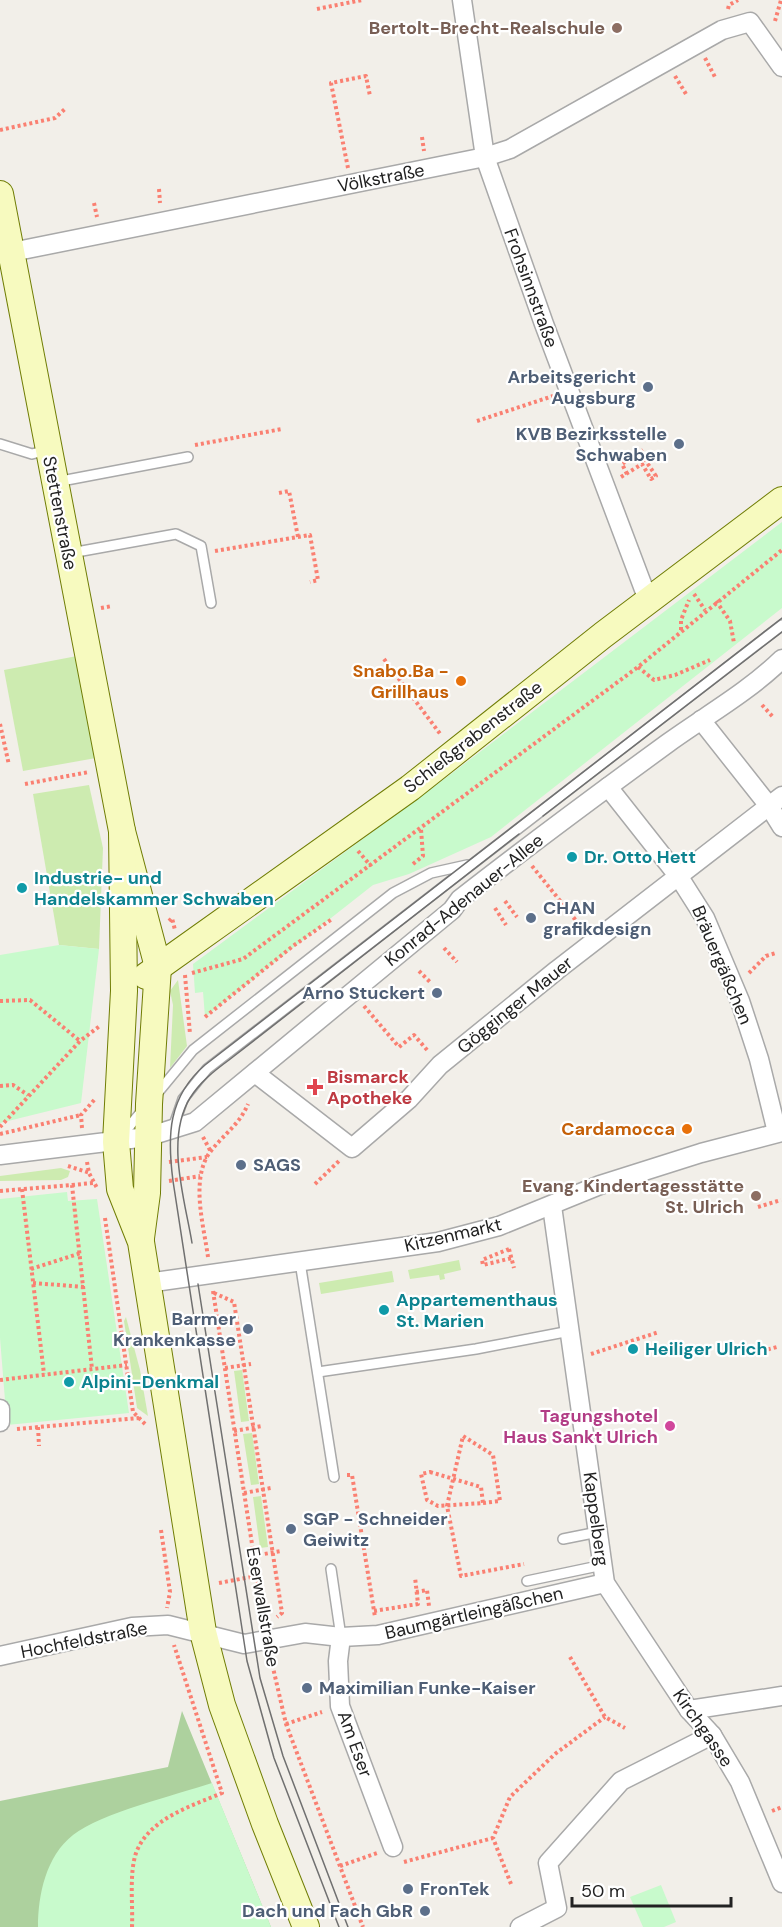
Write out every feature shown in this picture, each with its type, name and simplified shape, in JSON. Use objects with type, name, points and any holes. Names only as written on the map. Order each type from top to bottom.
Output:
[{"type":"main road","name":"Stettenstraße","points":[[0,194],[6,253],[54,483],[109,768],[122,831],[158,967],[147,1137],[147,1193],[141,1242]]},
{"type":"main road","name":"Schießgrabenstraße","points":[[123,992],[410,788],[648,600],[782,500]]},
{"type":"main road","name":"Stettenstraße","points":[[122,831],[123,992],[116,1142],[120,1189],[141,1242]]},
{"type":"main road","points":[[141,1242],[203,1632],[222,1705],[265,1824],[306,1927]]},
{"type":"street","name":"Frohsinnstraße","points":[[462,0],[485,158],[648,600]]},
{"type":"street","name":"Völkstraße","points":[[6,253],[485,158],[510,149],[722,30],[750,22],[782,67]]},
{"type":"street","name":"Konrad-Adenauer-Allee","points":[[0,1155],[147,1137],[173,1130],[201,1118],[452,910],[460,900],[608,787],[757,683],[782,659]]},
{"type":"street","points":[[701,720],[776,801],[782,827]]},
{"type":"street","name":"Bräuergäßchen","points":[[608,787],[679,877],[705,918],[735,988],[780,1132]]},
{"type":"street","name":"Gögginger Mauer","points":[[352,1148],[409,1099],[440,1065],[593,942],[776,801]]},
{"type":"street","points":[[255,1073],[352,1148]]},
{"type":"street","name":"Kitzenmarkt","points":[[147,1283],[438,1242],[499,1226],[600,1185],[701,1153],[780,1132]]},
{"type":"street","name":"Kappelberg","points":[[552,1206],[604,1574]]},
{"type":"street","name":"Baumgärtleingäßchen","points":[[266,1635],[305,1633],[341,1637],[378,1635],[604,1574]]},
{"type":"street","name":"Kirchgasse","points":[[604,1574],[689,1710],[712,1735],[740,1782],[782,1883]]},
{"type":"street","name":"Hochfeldstraße","points":[[0,1656],[132,1628],[168,1625],[244,1644],[266,1635]]},
{"type":"street","name":"Am Eser","points":[[341,1637],[338,1661],[340,1706],[393,1847]]},
{"type":"street","points":[[689,1710],[782,1696]]},
{"type":"street","points":[[520,1927],[557,1908],[548,1863],[621,1781],[712,1735]]},
{"type":"lane","points":[[0,444],[32,454],[47,450]]},
{"type":"lane","points":[[54,483],[188,457]]},
{"type":"lane","points":[[68,554],[176,534],[201,546],[211,603]]},
{"type":"lane","points":[[173,1130],[183,1099],[207,1069],[782,625]]},
{"type":"lane","points":[[116,1142],[193,1050],[393,893],[431,873],[470,865]]},
{"type":"lane","points":[[300,1262],[334,1477]]},
{"type":"lane","points":[[318,1372],[476,1349],[570,1331]]},
{"type":"lane","points":[[563,1539],[598,1532]]},
{"type":"lane","points":[[331,1569],[341,1637]]},
{"type":"lane","points":[[527,1581],[604,1574]]},
{"type":"path","points":[[317,9],[362,0]]},
{"type":"path","points":[[729,5],[738,0]]},
{"type":"path","points":[[777,26],[774,20],[781,0]]},
{"type":"path","points":[[351,184],[331,83],[366,76],[370,96]]},
{"type":"path","points":[[0,130],[55,118],[66,108]]},
{"type":"path","points":[[477,421],[569,390]]},
{"type":"path","points":[[193,445],[282,429]]},
{"type":"path","points":[[641,451],[656,476],[651,479],[642,464],[628,473],[622,464],[641,451]]},
{"type":"path","points":[[279,494],[289,492],[298,537]]},
{"type":"path","points":[[202,553],[310,535],[318,580],[310,582]]},
{"type":"path","points":[[185,975],[243,959],[638,667],[705,610],[782,550]]},
{"type":"path","points":[[681,630],[681,620],[692,592]]},
{"type":"path","points":[[699,602],[705,610]]},
{"type":"path","points":[[638,667],[654,680],[675,675],[716,658]]},
{"type":"path","points":[[384,659],[454,752]]},
{"type":"path","points":[[762,705],[774,718]]},
{"type":"path","points":[[0,724],[9,765]]},
{"type":"path","points":[[25,784],[109,768]]},
{"type":"path","points":[[405,869],[423,856],[421,828]]},
{"type":"path","points":[[520,853],[593,942]]},
{"type":"path","points":[[362,856],[371,866]]},
{"type":"path","points":[[505,901],[517,916]]},
{"type":"path","points":[[495,908],[506,925]]},
{"type":"path","points":[[205,1017],[293,946],[340,914]]},
{"type":"path","points":[[444,948],[457,962]]},
{"type":"path","points":[[735,988],[766,956],[776,952]]},
{"type":"path","points":[[419,970],[431,983]]},
{"type":"path","points":[[352,992],[399,1047],[414,1035],[440,1065]]},
{"type":"path","points":[[0,1001],[30,1000],[80,1041]]},
{"type":"path","points":[[0,1127],[80,1041],[102,1025]]},
{"type":"path","points":[[0,1086],[13,1085],[28,1095]]},
{"type":"path","points":[[0,1134],[81,1115]]},
{"type":"path","points":[[168,1181],[201,1176],[207,1157],[242,1118]]},
{"type":"path","points":[[85,1144],[93,1183],[101,1192]]},
{"type":"path","points":[[315,1184],[352,1148]]},
{"type":"path","name":"Eserwallstraße","points":[[201,1176],[211,1275],[266,1635],[286,1724],[363,1927]]},
{"type":"path","points":[[0,1191],[93,1183]]},
{"type":"path","points":[[72,1185],[85,1287],[92,1369]]},
{"type":"path","points":[[22,1189],[44,1374]]},
{"type":"path","points":[[758,1207],[781,1200]]},
{"type":"path","points":[[0,1418],[4,1430],[139,1418],[133,1412],[104,1216]]},
{"type":"path","points":[[512,1258],[483,1265],[482,1260],[509,1250],[512,1258],[514,1268]]},
{"type":"path","points":[[32,1269],[81,1253]]},
{"type":"path","points":[[218,1256],[211,1275],[234,1302],[282,1613],[266,1635]]},
{"type":"path","points":[[33,1283],[85,1287]]},
{"type":"path","points":[[607,1349],[659,1332]]},
{"type":"path","points":[[762,1351],[777,1347]]},
{"type":"path","points":[[225,1368],[251,1364]]},
{"type":"path","points":[[0,1380],[127,1365]]},
{"type":"path","points":[[234,1431],[262,1426]]},
{"type":"path","points":[[38,1427],[39,1446]]},
{"type":"path","points":[[483,1503],[481,1487],[453,1479],[430,1472],[421,1474],[427,1500],[438,1506],[447,1506],[483,1503],[500,1501],[493,1455],[463,1436],[453,1479],[447,1506],[461,1576],[524,1564]]},
{"type":"path","points":[[334,1477],[352,1475],[378,1635]]},
{"type":"path","points":[[243,1492],[271,1488]]},
{"type":"path","points":[[253,1556],[281,1551]]},
{"type":"path","points":[[374,1611],[418,1604],[415,1577]]},
{"type":"path","points":[[416,1592],[427,1590],[428,1597]]},
{"type":"path","points":[[570,1657],[605,1717],[625,1728]]},
{"type":"path","points":[[286,1724],[340,1706]]},
{"type":"path","points":[[511,1884],[493,1838],[510,1797],[555,1754],[605,1717]]},
{"type":"path","points":[[132,1927],[134,1866],[136,1854],[143,1840],[153,1828],[176,1813],[222,1793]]},
{"type":"path","points":[[406,1862],[493,1838]]},
{"type":"green space","points":[[782,522],[782,608],[491,837],[409,874],[373,885],[205,1017],[203,992],[195,993],[193,964],[447,777]]},
{"type":"green space","points":[[77,656],[96,758],[23,771],[4,670]]},
{"type":"green space","points":[[89,785],[103,848],[99,949],[59,945],[33,794]]},
{"type":"green space","points":[[59,945],[99,949],[81,1103],[0,1123],[0,955]]},
{"type":"green space","points":[[178,980],[187,1046],[170,1068],[173,1005],[170,991]]},
{"type":"green space","points":[[61,1168],[70,1171],[68,1177],[61,1180],[0,1181],[0,1176]]},
{"type":"green space","points":[[67,1192],[68,1201],[97,1199],[129,1413],[7,1425],[0,1338],[0,1199]]},
{"type":"green space","points":[[459,1260],[461,1270],[444,1274],[445,1279],[440,1280],[439,1275],[410,1279],[408,1270]]},
{"type":"green space","points":[[392,1271],[394,1282],[321,1294],[319,1283]]},
{"type":"green space","points":[[126,1317],[140,1370],[148,1416],[137,1408],[124,1321]]},
{"type":"green space","points":[[242,1370],[249,1421],[241,1422],[234,1371]]},
{"type":"green space","points":[[252,1433],[259,1484],[251,1485],[243,1434]]},
{"type":"green space","points":[[261,1496],[268,1547],[260,1548],[253,1497]]},
{"type":"green space","points":[[182,1711],[271,1927],[0,1927],[0,1801],[168,1767]]},
{"type":"green space","points":[[212,1783],[271,1927],[38,1927],[45,1877],[56,1854],[73,1835],[101,1819]]},
{"type":"green space","points":[[661,1885],[676,1922],[664,1927],[643,1927],[630,1897]]},
{"type":"tram line","points":[[339,1927],[274,1758],[247,1661],[173,1181],[170,1148],[177,1104],[193,1077],[205,1065],[782,618]]},
{"type":"tram line","points":[[543,816],[782,632]]},
{"type":"tram line","points":[[192,1243],[179,1170],[178,1151],[183,1114],[198,1087],[218,1068],[519,834]]},
{"type":"tram line","points":[[198,1284],[260,1678],[283,1756],[348,1927]]},
{"type":"place","name":"Bertolt-Brecht-Realschule","points":[[617,28]]},
{"type":"place","name":"Arbeitsgericht Augsburg","points":[[648,387]]},
{"type":"place","name":"KVB Bezirksstelle Schwaben","points":[[679,444]]},
{"type":"place","name":"Snabo.Ba - Grillhaus","points":[[461,681]]},
{"type":"place","name":"Dr. Otto Hett","points":[[572,857]]},
{"type":"place","name":"Industrie- und Handelskammer Schwaben","points":[[22,888]]},
{"type":"place","name":"CHAN grafikdesign","points":[[531,918]]},
{"type":"place","name":"Arno Stuckert","points":[[437,993]]},
{"type":"place","name":"Bismarck Apotheke","points":[[315,1087]]},
{"type":"place","name":"Cardamocca","points":[[687,1129]]},
{"type":"place","name":"SAGS","points":[[241,1165]]},
{"type":"place","name":"Evang. Kindertagesstätte St. Ulrich","points":[[756,1196]]},
{"type":"place","name":"Appartementhaus St. Marien","points":[[384,1310]]},
{"type":"place","name":"Barmer Krankenkasse","points":[[248,1329]]},
{"type":"place","name":"Heiliger Ulrich","points":[[633,1349]]},
{"type":"place","name":"Alpini-Denkmal","points":[[69,1382]]},
{"type":"place","name":"Tagungshotel Haus Sankt Ulrich","points":[[670,1426]]},
{"type":"place","name":"SGP - Schneider Geiwitz","points":[[291,1529]]},
{"type":"place","name":"Maximilian Funke-Kaiser","points":[[307,1688]]},
{"type":"place","name":"FronTek","points":[[408,1889]]},
{"type":"place","name":"Dach und Fach GbR","points":[[425,1911]]}]
